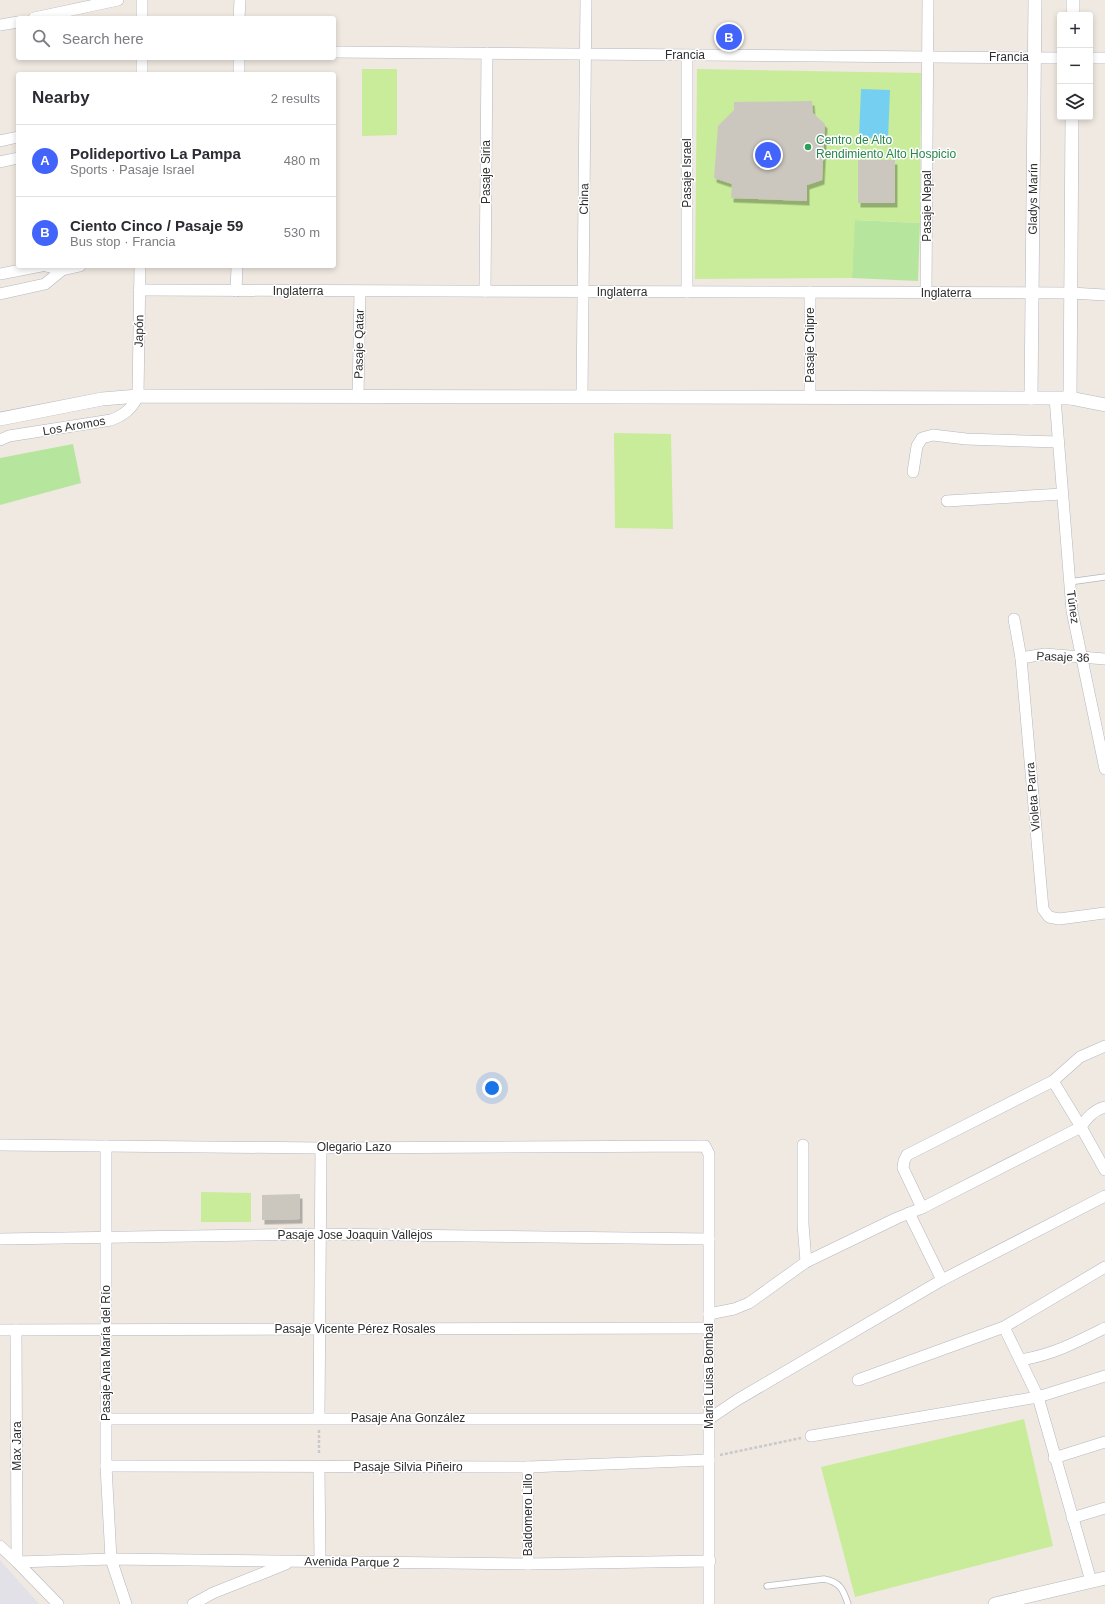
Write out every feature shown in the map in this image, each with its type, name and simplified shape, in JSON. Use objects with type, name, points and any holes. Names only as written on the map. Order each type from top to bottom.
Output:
[{"type":"street","points":[[43,16],[118,0]]},
{"type":"street","points":[[142,0],[142,16]]},
{"type":"street","points":[[240,0],[240,16]]},
{"type":"street","name":"China","points":[[582,397],[586,0]]},
{"type":"street","name":"Pasaje Nepal","points":[[926,293],[928,0]]},
{"type":"street","name":"Gladys Marín","points":[[1031,398],[1035,0]]},
{"type":"street","points":[[1073,0],[1073,12]]},
{"type":"street","points":[[0,25],[16,22]]},
{"type":"street","name":"Francia","points":[[336,52],[1057,58]]},
{"type":"street","name":"Pasaje Siria","points":[[485,292],[487,53]]},
{"type":"street","name":"Pasaje Israel","points":[[687,55],[687,292]]},
{"type":"street","points":[[1093,58],[1105,58]]},
{"type":"street","points":[[142,60],[142,72]]},
{"type":"street","points":[[239,60],[239,72]]},
{"type":"street","points":[[1070,398],[1072,120]]},
{"type":"street","points":[[0,141],[16,137]]},
{"type":"street","points":[[0,162],[16,158]]},
{"type":"street","points":[[0,274],[31,268]]},
{"type":"street","points":[[54,268],[62,270],[71,268]]},
{"type":"street","name":"Japón","points":[[138,396],[140,268]]},
{"type":"street","points":[[236,291],[237,268]]},
{"type":"street","points":[[0,294],[45,284],[62,270]]},
{"type":"street","name":"Inglaterra","points":[[139,290],[1071,293],[1105,295]]},
{"type":"street","name":"Pasaje Qatar","points":[[358,397],[360,291]]},
{"type":"street","name":"Pasaje Chipre","points":[[810,292],[810,398]]},
{"type":"street","points":[[0,419],[102,399],[138,396],[1070,398],[1105,405]]},
{"type":"street","name":"Los Aromos","points":[[0,440],[9,436],[111,420],[127,412],[134,406],[138,396]]},
{"type":"street","name":"Túnez","points":[[1055,398],[1072,610],[1101,730],[1105,769]]},
{"type":"street","points":[[913,472],[917,446],[922,438],[933,435],[966,439],[1058,442]]},
{"type":"street","points":[[947,501],[1062,494]]},
{"type":"street","name":"Violeta Parra","points":[[1014,619],[1021,658],[1043,909],[1049,917],[1060,919],[1105,913]]},
{"type":"street","name":"Pasaje 36","points":[[1021,658],[1045,654],[1105,659]]},
{"type":"street","points":[[922,1208],[904,1168],[904,1161],[907,1156],[1052,1081],[1080,1057],[1105,1046]]},
{"type":"street","points":[[1052,1081],[1081,1127],[1105,1170]]},
{"type":"street","points":[[709,1314],[734,1309],[749,1303],[806,1262],[922,1208],[1081,1127],[1087,1117],[1098,1109],[1105,1107]]},
{"type":"street","name":"Olegario Lazo","points":[[0,1145],[321,1148],[702,1145],[707,1148]]},
{"type":"street","points":[[803,1145],[803,1224],[806,1262]]},
{"type":"street","name":"Pasaje Ana María del Río","points":[[106,1146],[106,1466],[112,1559],[126,1604]]},
{"type":"street","points":[[319,1418],[321,1148]]},
{"type":"street","name":"Maria Luisa Bombal","points":[[707,1148],[709,1154],[709,1604]]},
{"type":"street","points":[[710,1419],[737,1400],[942,1280],[1105,1196]]},
{"type":"street","points":[[909,1213],[942,1280]]},
{"type":"street","name":"Pasaje Jose Joaquin Vallejos","points":[[0,1240],[320,1234],[709,1239]]},
{"type":"street","points":[[858,1380],[1004,1327],[1105,1267]]},
{"type":"street","points":[[1004,1327],[1038,1397],[1054,1458],[1091,1581]]},
{"type":"street","name":"Pasaje Vicente Pérez Rosales","points":[[0,1330],[709,1328]]},
{"type":"street","points":[[1021,1360],[1060,1350],[1105,1328]]},
{"type":"street","name":"Max Jara","points":[[16,1330],[17,1562]]},
{"type":"street","points":[[812,1436],[1038,1397],[1105,1376]]},
{"type":"street","name":"Pasaje Ana González","points":[[106,1419],[710,1419]]},
{"type":"street","points":[[1054,1458],[1105,1442]]},
{"type":"street","name":"Pasaje Silvia Piñeiro","points":[[106,1466],[319,1468],[528,1467],[709,1460]]},
{"type":"street","name":"Baldomero Lillo","points":[[528,1467],[528,1564]]},
{"type":"street","points":[[319,1468],[320,1562]]},
{"type":"street","points":[[1072,1518],[1105,1508]]},
{"type":"street","points":[[0,1546],[58,1604]]},
{"type":"street","name":"Avenida Parque 2","points":[[17,1562],[112,1559],[528,1564],[710,1561]]},
{"type":"street","points":[[193,1604],[213,1593],[292,1561]]},
{"type":"street","points":[[995,1604],[1016,1602],[1105,1578]]},
{"type":"lane","points":[[1069,582],[1105,577]]},
{"type":"lane","points":[[767,1586],[824,1579],[831,1580],[839,1584],[843,1589],[848,1604]]},
{"type":"path","points":[[319,1418],[319,1468]]},
{"type":"path","points":[[709,1460],[724,1454],[812,1436]]},
{"type":"shaded area","points":[[0,1560],[6,1567],[39,1604],[0,1604]]},
{"type":"green space","points":[[362,69],[397,69],[397,135],[362,136]]},
{"type":"green space","name":"Centro de Alto Rendimiento Alto Hospicio","points":[[697,69],[921,73],[920,223],[855,220],[852,278],[695,279]]},
{"type":"green space","points":[[854,220],[920,223],[918,281],[852,278]]},
{"type":"green space","points":[[614,433],[671,434],[673,529],[615,528]]},
{"type":"green space","points":[[73,444],[81,483],[0,505],[0,458]]},
{"type":"green space","points":[[201,1192],[251,1193],[251,1222],[201,1222]]},
{"type":"green space","points":[[1024,1419],[1053,1546],[855,1597],[821,1467]]},
{"type":"water","points":[[861,89],[890,90],[888,139],[859,138]]},
{"type":"building","points":[[812,101],[813,113],[825,124],[822,180],[807,185],[807,201],[731,198],[732,184],[714,178],[718,126],[734,110],[734,102]]},
{"type":"building","points":[[858,160],[895,160],[895,203],[858,203]]},
{"type":"building","points":[[300,1194],[300,1219],[262,1220],[262,1195]]},
{"type":"place","name":"Ciento Cinco / Pasaje 59","points":[[729,37]]},
{"type":"place","name":"Centro de Alto Rendimiento Alto Hospicio","points":[[808,147]]},
{"type":"place","name":"Polideportivo La Pampa","points":[[768,155]]}]
